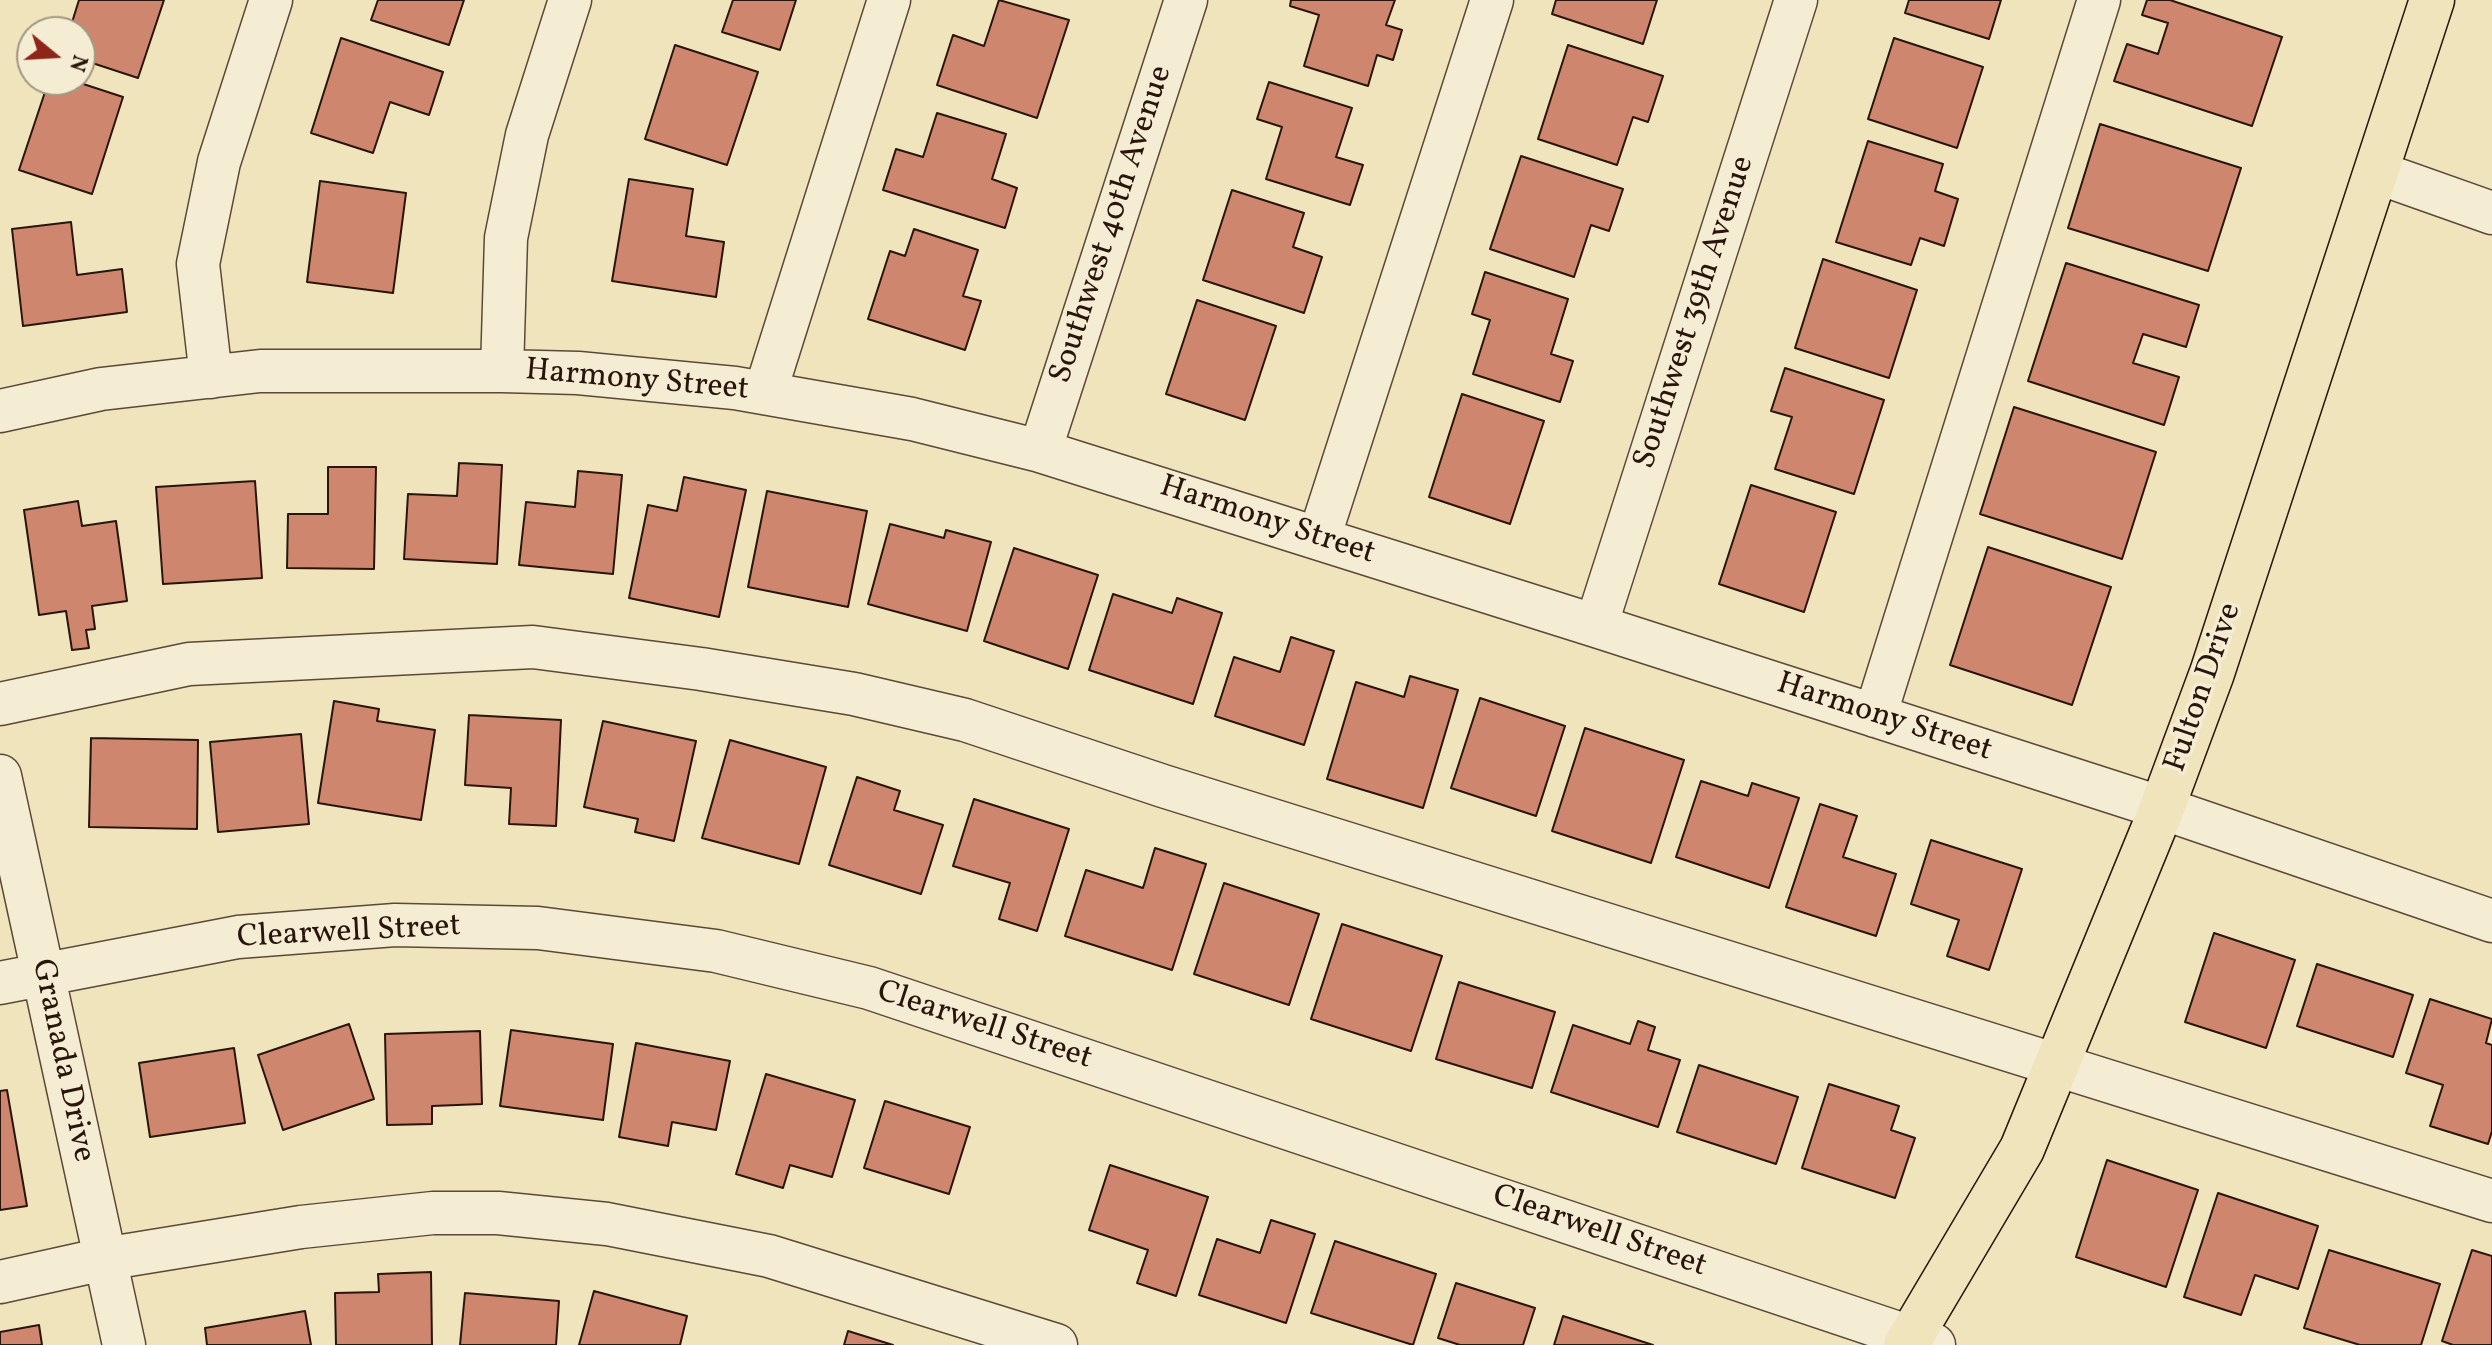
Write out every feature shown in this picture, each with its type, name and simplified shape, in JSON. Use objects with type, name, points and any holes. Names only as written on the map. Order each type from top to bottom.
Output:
[{"type":"main road","name":"Fulton Drive","points":[[1917,1342],[2022,1149],[2162,808],[2212,673],[2432,0]]},
{"type":"street","points":[[211,377],[198,264],[219,162],[271,0]]},
{"type":"street","points":[[502,371],[506,238],[527,135],[570,0]]},
{"type":"street","points":[[765,393],[889,0]]},
{"type":"street","name":"Southwest 40th Avenue","points":[[1040,451],[1186,0]]},
{"type":"street","points":[[1319,538],[1492,0]]},
{"type":"street","name":"Southwest 39th Avenue","points":[[1596,626],[1796,0]]},
{"type":"street","points":[[1875,716],[2099,0]]},
{"type":"street","points":[[2376,172],[2492,213]]},
{"type":"street","name":"Harmony Street","points":[[0,411],[101,389],[260,371],[502,371],[578,373],[765,393],[912,419],[1040,451],[1596,626],[2162,808],[2492,921]]},
{"type":"street","points":[[0,704],[189,664],[323,654],[533,647],[701,669],[854,694],[965,720],[1178,790],[2492,1201]]},
{"type":"street","name":"Granada Drive","points":[[0,776],[124,1345]]},
{"type":"street","name":"Clearwell Street","points":[[0,983],[238,937],[395,925],[538,928],[716,951],[869,988],[1917,1342]]},
{"type":"street","points":[[0,1282],[104,1259],[301,1227],[433,1213],[498,1213],[607,1224],[769,1256],[1056,1345]]},
{"type":"building","points":[[79,0],[164,0],[138,78],[96,64],[96,16],[74,16]]},
{"type":"building","points":[[378,0],[464,0],[449,45],[371,20]]},
{"type":"building","points":[[733,0],[796,0],[780,50],[722,32]]},
{"type":"building","points":[[999,0],[1069,20],[1037,118],[937,85],[953,35],[984,46]]},
{"type":"building","points":[[1291,0],[1395,0],[1386,25],[1402,30],[1393,60],[1377,55],[1368,86],[1304,66],[1319,15],[1290,6]]},
{"type":"building","points":[[1556,0],[1657,0],[1643,44],[1552,14]]},
{"type":"building","points":[[1909,0],[2001,0],[1989,39],[1905,13]]},
{"type":"building","points":[[2147,0],[2170,0],[2282,37],[2252,126],[2114,81],[2127,44],[2158,54],[2168,23],[2142,15]]},
{"type":"building","points":[[341,38],[443,72],[429,115],[390,102],[373,153],[311,133]]},
{"type":"building","points":[[1894,38],[1983,67],[1957,148],[1868,119]]},
{"type":"building","points":[[675,45],[758,72],[727,165],[645,139]]},
{"type":"building","points":[[1568,45],[1663,76],[1648,122],[1633,117],[1617,165],[1538,139]]},
{"type":"building","points":[[1269,82],[1352,108],[1336,157],[1363,165],[1350,205],[1266,179],[1282,127],[1257,119]]},
{"type":"building","points":[[96,88],[123,97],[92,194],[19,170],[44,96],[96,96]]},
{"type":"building","points":[[937,113],[1006,134],[992,179],[1017,188],[1005,228],[883,190],[896,149],[923,157]]},
{"type":"building","points":[[2100,124],[2241,168],[2208,271],[2068,228]]},
{"type":"building","points":[[1868,141],[1943,164],[1935,191],[1958,199],[1944,246],[1920,238],[1911,265],[1836,242]]},
{"type":"building","points":[[1521,156],[1623,189],[1609,231],[1591,225],[1574,277],[1490,249]]},
{"type":"building","points":[[629,179],[693,189],[686,236],[724,242],[716,297],[612,281]]},
{"type":"building","points":[[320,181],[406,193],[393,293],[307,282]]},
{"type":"building","points":[[1232,190],[1304,213],[1293,247],[1322,257],[1304,313],[1203,280]]},
{"type":"building","points":[[71,222],[77,275],[122,269],[127,312],[23,326],[12,229]]},
{"type":"building","points":[[914,229],[978,250],[963,296],[981,301],[965,350],[868,319],[890,251],[905,256]]},
{"type":"building","points":[[1823,259],[1917,290],[1889,378],[1795,348]]},
{"type":"building","points":[[2066,263],[2199,305],[2186,347],[2143,334],[2133,363],[2179,377],[2164,425],[2028,381]]},
{"type":"building","points":[[1485,272],[1568,299],[1551,354],[1573,361],[1560,402],[1473,374],[1490,320],[1472,314]]},
{"type":"building","points":[[1197,300],[1276,326],[1245,420],[1166,394]]},
{"type":"building","points":[[1785,368],[1884,400],[1854,494],[1775,469],[1792,417],[1771,411]]},
{"type":"building","points":[[1462,394],[1544,421],[1510,524],[1429,497]]},
{"type":"building","points":[[2014,407],[2156,452],[2122,559],[1980,514]]},
{"type":"building","points":[[459,463],[502,465],[497,564],[404,559],[408,494],[457,496]]},
{"type":"building","points":[[328,467],[376,467],[374,569],[287,568],[288,514],[328,514]]},
{"type":"building","points":[[578,471],[622,475],[613,574],[519,565],[526,502],[575,507]]},
{"type":"building","points":[[684,477],[746,490],[719,617],[629,598],[648,505],[677,511]]},
{"type":"building","points":[[255,481],[262,578],[163,584],[156,487]]},
{"type":"building","points":[[1751,485],[1836,512],[1804,612],[1719,584]]},
{"type":"building","points":[[767,491],[867,511],[848,607],[748,587]]},
{"type":"building","points":[[78,501],[82,526],[116,521],[127,601],[92,606],[95,629],[86,630],[89,648],[72,650],[66,611],[39,615],[24,510]]},
{"type":"building","points":[[890,524],[944,538],[946,530],[991,542],[967,631],[868,604]]},
{"type":"building","points":[[1988,547],[2111,587],[2072,705],[1950,665]]},
{"type":"building","points":[[1014,548],[1098,575],[1068,669],[984,641]]},
{"type":"building","points":[[1113,594],[1172,613],[1177,598],[1222,613],[1193,704],[1089,670]]},
{"type":"building","points":[[1291,637],[1334,651],[1304,745],[1215,716],[1234,657],[1280,672]]},
{"type":"building","points":[[1410,676],[1458,690],[1423,808],[1327,779],[1356,682],[1404,697]]},
{"type":"building","points":[[1480,698],[1565,726],[1536,816],[1451,788]]},
{"type":"building","points":[[334,701],[379,709],[377,721],[435,730],[421,820],[318,803]]},
{"type":"building","points":[[469,715],[561,720],[556,826],[509,824],[511,788],[465,785]]},
{"type":"building","points":[[603,721],[696,741],[674,841],[635,832],[638,819],[584,807]]},
{"type":"building","points":[[1585,728],[1684,760],[1651,863],[1552,831]]},
{"type":"building","points":[[301,734],[309,824],[218,832],[210,742]]},
{"type":"building","points":[[91,738],[198,740],[197,829],[89,827]]},
{"type":"building","points":[[730,740],[826,767],[799,864],[702,838]]},
{"type":"building","points":[[857,777],[900,791],[894,810],[943,825],[921,894],[829,865]]},
{"type":"building","points":[[1701,781],[1748,796],[1752,783],[1799,798],[1769,888],[1676,857]]},
{"type":"building","points":[[974,799],[1069,829],[1037,931],[999,919],[1010,883],[953,866]]},
{"type":"building","points":[[1820,804],[1857,816],[1843,857],[1896,874],[1876,936],[1786,907]]},
{"type":"building","points":[[1931,840],[2022,869],[1989,970],[1947,956],[1959,920],[1911,904]]},
{"type":"building","points":[[1155,848],[1206,864],[1172,970],[1065,936],[1086,870],[1143,888]]},
{"type":"building","points":[[1224,883],[1319,914],[1289,1005],[1194,974]]},
{"type":"building","points":[[1342,924],[1442,956],[1411,1051],[1311,1019]]},
{"type":"building","points":[[2214,933],[2295,960],[2266,1048],[2185,1022]]},
{"type":"building","points":[[2317,964],[2413,995],[2393,1057],[2297,1026]]},
{"type":"building","points":[[1459,982],[1555,1012],[1532,1088],[1436,1059]]},
{"type":"building","points":[[2430,999],[2492,1019],[2486,1043],[2492,1045],[2492,1131],[2488,1144],[2430,1126],[2443,1085],[2406,1073]]},
{"type":"building","points":[[1638,1021],[1655,1027],[1648,1050],[1680,1060],[1658,1127],[1551,1092],[1573,1025],[1630,1044]]},
{"type":"building","points":[[349,1024],[374,1099],[283,1130],[258,1055]]},
{"type":"building","points":[[511,1030],[613,1044],[603,1120],[500,1106]]},
{"type":"building","points":[[480,1031],[482,1104],[432,1106],[432,1124],[387,1125],[385,1034]]},
{"type":"building","points":[[636,1043],[730,1061],[716,1130],[672,1122],[668,1146],[619,1137]]},
{"type":"building","points":[[234,1048],[245,1123],[150,1137],[139,1063]]},
{"type":"building","points":[[1699,1065],[1798,1097],[1776,1164],[1677,1132]]},
{"type":"building","points":[[766,1074],[855,1100],[832,1177],[790,1165],[783,1188],[736,1174]]},
{"type":"building","points":[[1829,1084],[1899,1106],[1891,1130],[1915,1138],[1895,1198],[1802,1168]]},
{"type":"building","points":[[7,1090],[27,1206],[0,1210],[0,1091]]},
{"type":"building","points":[[885,1101],[970,1127],[949,1194],[864,1168]]},
{"type":"building","points":[[2107,1160],[2198,1190],[2166,1287],[2076,1257]]},
{"type":"building","points":[[1110,1165],[1208,1197],[1176,1296],[1137,1283],[1148,1250],[1089,1230]]},
{"type":"building","points":[[2218,1193],[2318,1226],[2298,1289],[2255,1275],[2241,1315],[2184,1297]]},
{"type":"building","points":[[1271,1220],[1315,1234],[1286,1323],[1199,1295],[1217,1239],[1260,1253]]},
{"type":"building","points":[[1335,1241],[1436,1274],[1413,1345],[1311,1313]]},
{"type":"building","points":[[2329,1250],[2440,1284],[2421,1345],[2360,1345],[2304,1328]]},
{"type":"building","points":[[2472,1250],[2492,1256],[2492,1345],[2453,1345],[2442,1341]]},
{"type":"building","points":[[431,1272],[432,1345],[336,1345],[335,1293],[379,1292],[378,1274]]},
{"type":"building","points":[[1456,1283],[1535,1308],[1523,1345],[1460,1345],[1438,1338]]},
{"type":"building","points":[[594,1291],[687,1316],[680,1345],[579,1345]]},
{"type":"building","points":[[465,1293],[559,1301],[556,1345],[460,1345]]},
{"type":"building","points":[[305,1311],[311,1345],[207,1345],[205,1328]]},
{"type":"building","points":[[1563,1316],[1653,1345],[1554,1345]]},
{"type":"building","points":[[39,1325],[42,1345],[0,1345],[0,1332]]},
{"type":"building","points":[[848,1331],[893,1345],[844,1345]]}]
